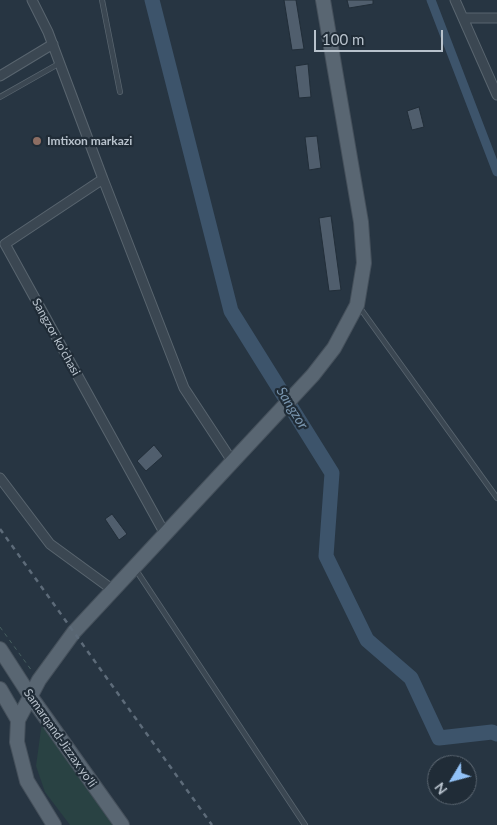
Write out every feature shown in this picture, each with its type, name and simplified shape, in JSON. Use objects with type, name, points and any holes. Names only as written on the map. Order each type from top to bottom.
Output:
[{"type":"main road","points":[[54,825],[27,781],[17,742],[18,720],[39,680],[70,637],[313,375],[338,343],[357,304],[364,263],[361,222],[323,0]]},
{"type":"main road","name":"Samarqand-Jizzax yo'li","points":[[0,649],[31,697],[122,825]]},
{"type":"main road","points":[[0,689],[18,720]]},
{"type":"street","points":[[32,0],[53,44],[184,388],[232,461]]},
{"type":"street","points":[[455,0],[497,95]]},
{"type":"street","points":[[463,18],[497,18]]},
{"type":"street","points":[[0,76],[53,44]]},
{"type":"street","name":"Sangzor ko'chasi","points":[[103,179],[5,244],[165,534]]},
{"type":"street","points":[[0,478],[50,544],[113,590]]},
{"type":"lane","points":[[102,0],[120,92]]},
{"type":"lane","points":[[0,98],[60,64]]},
{"type":"lane","points":[[357,304],[497,498]]},
{"type":"lane","points":[[134,566],[305,825]]},
{"type":"path","points":[[0,627],[39,680]]},
{"type":"green space","points":[[42,722],[115,825],[70,825],[45,792],[36,766]]},
{"type":"building","points":[[284,0],[296,0],[304,49],[292,50]]},
{"type":"building","points":[[347,0],[373,0],[373,4],[349,8]]},
{"type":"building","points":[[308,64],[311,97],[299,98],[295,66]]},
{"type":"building","points":[[419,107],[424,127],[412,130],[407,111]]},
{"type":"building","points":[[317,136],[321,168],[309,170],[305,137]]},
{"type":"building","points":[[331,216],[341,290],[329,291],[319,218]]},
{"type":"building","points":[[154,445],[163,456],[146,471],[137,461]]},
{"type":"building","points":[[112,514],[127,534],[119,540],[105,519]]},
{"type":"waterway","name":"Sangzor","points":[[152,0],[231,311],[332,473],[326,556],[367,640],[411,678],[439,738],[492,732],[497,734]]},
{"type":"waterway","points":[[431,0],[497,172]]},
{"type":"railway","points":[[0,529],[212,825]]},
{"type":"place","name":"Imtixon markazi","points":[[37,141]]}]
